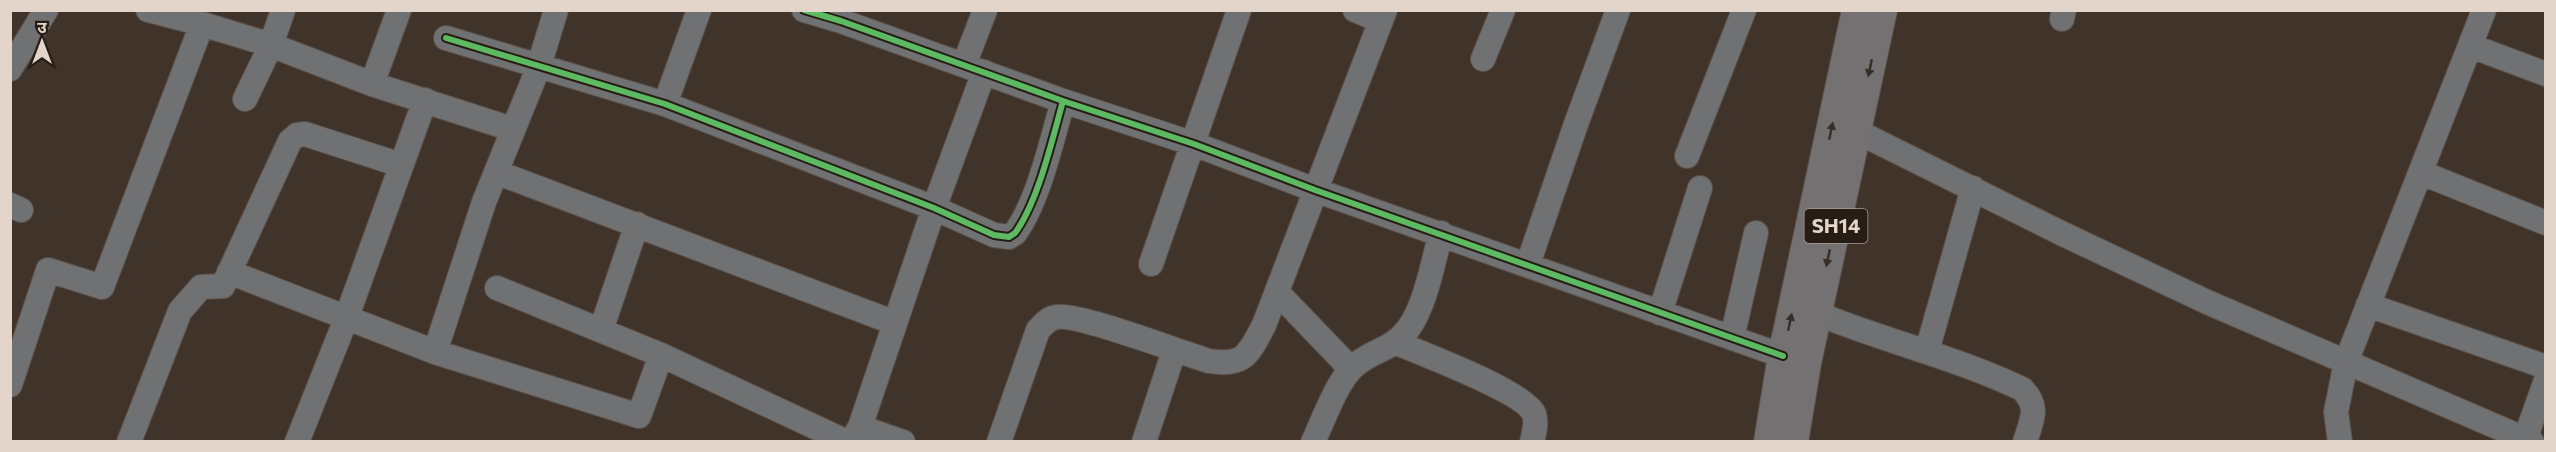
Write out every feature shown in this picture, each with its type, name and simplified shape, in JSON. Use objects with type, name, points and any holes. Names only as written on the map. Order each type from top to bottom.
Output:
[{"type":"main road","name":"SH14","points":[[1769,441],[1783,356],[1857,10]]},
{"type":"main road","name":"SH14","points":[[1793,441],[1816,313],[1882,10]]},
{"type":"street","points":[[10,69],[46,10]]},
{"type":"street","points":[[245,99],[271,45],[283,10]]},
{"type":"street","points":[[372,84],[399,10]]},
{"type":"street","points":[[435,352],[484,202],[539,66],[556,10]]},
{"type":"street","points":[[664,104],[699,10]]},
{"type":"street","points":[[804,10],[843,16],[1063,101],[1194,144],[1316,190],[1783,356]]},
{"type":"street","points":[[852,437],[895,323],[934,208],[974,68],[985,10]]},
{"type":"street","points":[[1151,264],[1239,10]]},
{"type":"street","points":[[999,441],[1038,330],[1046,321],[1056,317],[1067,316],[1209,361],[1224,364],[1238,361],[1246,356],[1277,291],[1383,16],[1355,10]]},
{"type":"street","points":[[1483,59],[1503,10]]},
{"type":"street","points":[[1528,264],[1618,10]]},
{"type":"street","points":[[1687,156],[1744,10]]},
{"type":"street","points":[[2341,441],[2336,412],[2346,362],[2484,10]]},
{"type":"street","points":[[154,11],[271,45],[372,84],[512,129]]},
{"type":"street","points":[[10,386],[17,345],[48,270],[102,288],[202,24]]},
{"type":"street","points":[[446,38],[664,104],[934,208],[994,236],[1009,237],[1015,233],[1032,198],[1063,101]]},
{"type":"street","points":[[2471,46],[2546,74]]},
{"type":"street","points":[[297,441],[346,319],[425,100]]},
{"type":"street","points":[[1856,131],[2063,234],[2207,302],[2527,441],[2546,380]]},
{"type":"street","points":[[129,441],[180,311],[201,287],[223,286],[284,149],[297,135],[314,136],[401,165]]},
{"type":"street","points":[[496,172],[895,323]]},
{"type":"street","points":[[2422,173],[2546,223]]},
{"type":"street","points":[[1660,313],[1700,188]]},
{"type":"street","points":[[1927,351],[1973,188]]},
{"type":"street","points":[[601,330],[637,224]]},
{"type":"street","points":[[1313,441],[1350,369],[1365,357],[1397,343],[1410,327],[1421,302],[1442,233]]},
{"type":"street","points":[[1732,338],[1756,233]]},
{"type":"street","points":[[229,272],[435,352],[639,416],[661,355]]},
{"type":"street","points":[[497,288],[852,437],[903,441]]},
{"type":"street","points":[[1277,291],[1350,369]]},
{"type":"street","points":[[2368,305],[2546,367]]},
{"type":"street","points":[[1816,313],[1868,334],[1927,351],[2022,389],[2032,399],[2034,409],[2025,441]]},
{"type":"street","points":[[1397,343],[1522,400],[1534,414],[1532,441]]},
{"type":"street","points":[[1144,441],[1174,351]]},
{"type":"cycle path","points":[[804,10],[841,21],[1063,101],[1194,144],[1315,190],[1783,356]]},
{"type":"cycle path","points":[[446,38],[665,104],[934,208],[994,235],[1009,237],[1015,233],[1031,205],[1063,101]]}]
